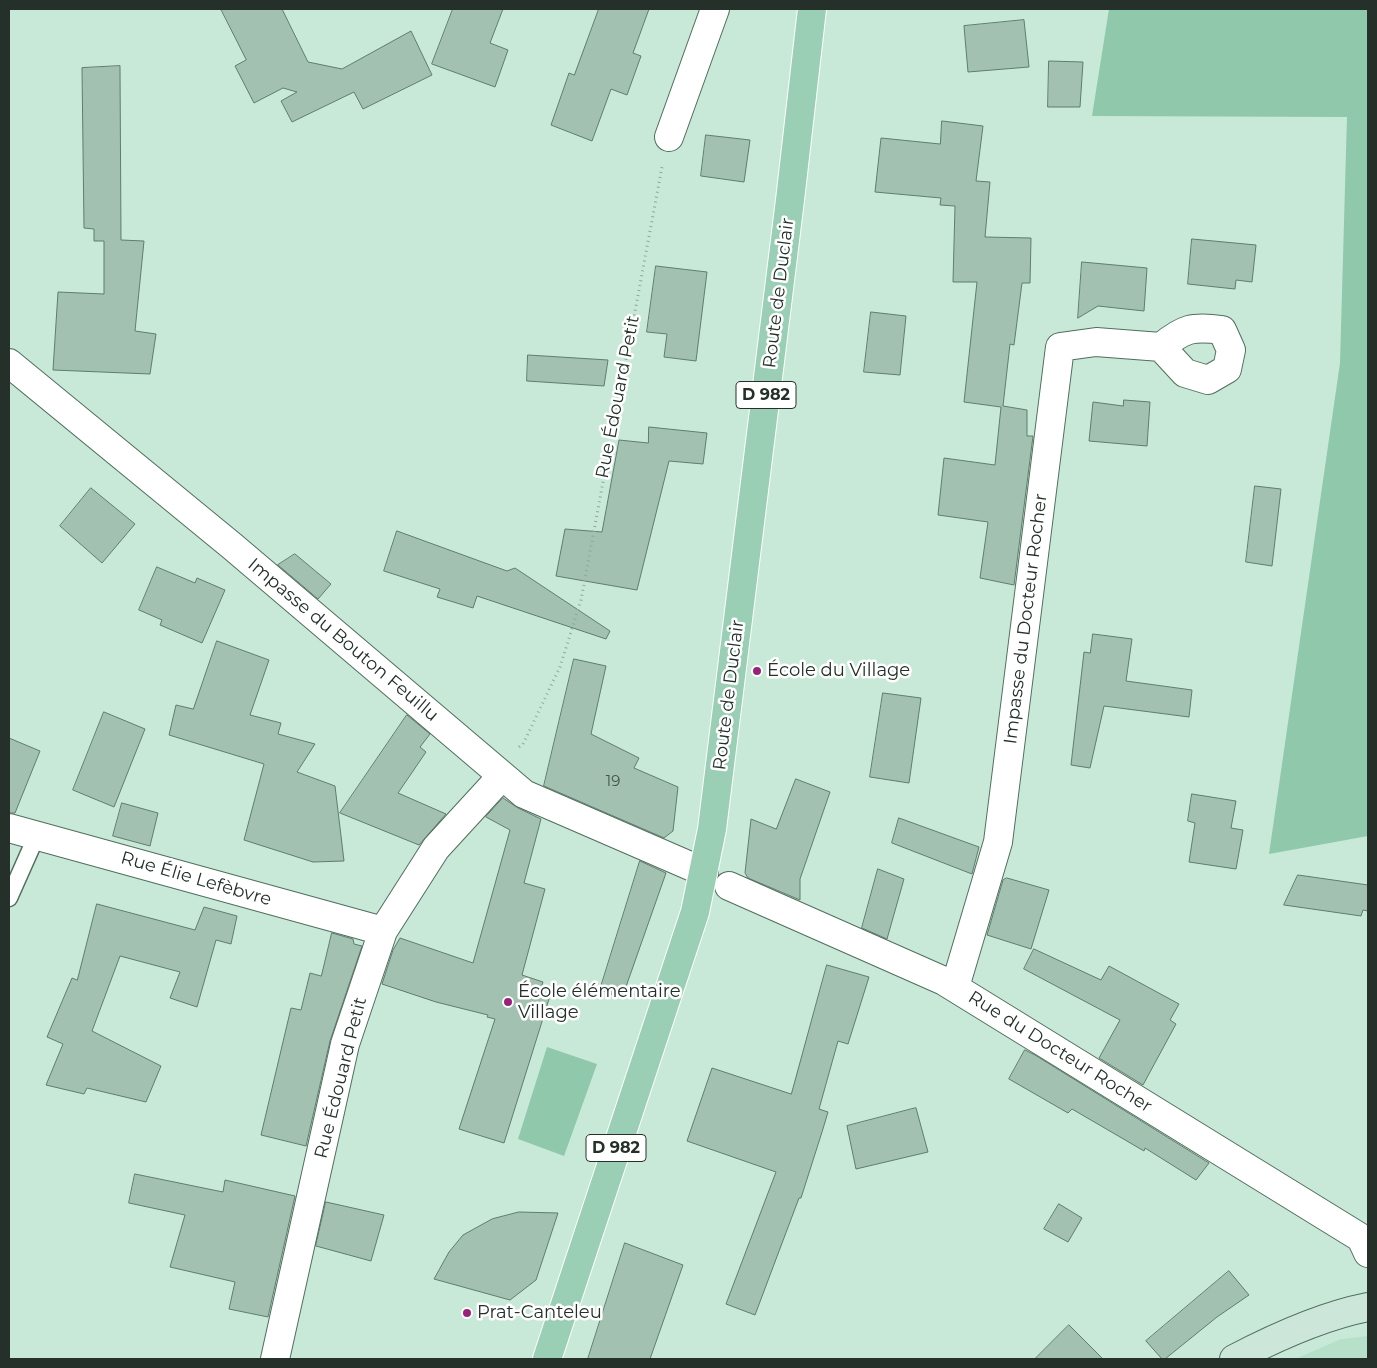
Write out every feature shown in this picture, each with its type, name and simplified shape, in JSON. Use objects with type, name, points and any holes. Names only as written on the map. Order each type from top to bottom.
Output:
[{"type":"main road","name":"Route de Duclair","points":[[547,1359],[695,912],[704,872],[712,830],[734,667],[812,9]]},
{"type":"street","points":[[669,137],[715,9]]},
{"type":"street","name":"Impasse du Docteur Rocher","points":[[955,987],[998,842],[1060,347],[1096,342],[1161,347]]},
{"type":"street","name":"Impasse du Bouton Feuillu","points":[[9,364],[239,552],[524,794],[704,872]]},
{"type":"street","name":"Rue Édouard Petit","points":[[275,1359],[346,1044],[383,931],[436,848],[497,771]]},
{"type":"street","name":"Rue Élie Lefèbvre","points":[[9,828],[383,931]]},
{"type":"street","name":"Rue du Docteur Rocher","points":[[729,886],[955,987],[1361,1238],[1368,1253]]},
{"type":"street","points":[[1234,1359],[1265,1343],[1307,1326],[1368,1307]]},
{"type":"lane","points":[[9,898],[37,835]]},
{"type":"path","name":"Rue Édouard Petit","points":[[497,771],[523,744],[560,667],[581,600],[669,137]]},
{"type":"shaded area","points":[[1109,9],[1368,9],[1368,836],[1269,854],[1340,363],[1347,117],[1092,116]]},
{"type":"shaded area","points":[[547,1047],[597,1064],[564,1156],[518,1139]]},
{"type":"shaded area","points":[[1368,1336],[1368,1359],[1295,1359],[1341,1339]]},
{"type":"building","points":[[221,9],[282,9],[308,62],[342,69],[411,31],[432,75],[363,109],[354,92],[292,122],[281,101],[297,92],[283,88],[254,103],[235,66],[246,60]]},
{"type":"building","points":[[453,9],[503,9],[490,43],[508,50],[495,87],[432,64]]},
{"type":"building","points":[[599,9],[649,9],[633,53],[641,56],[627,95],[611,89],[592,141],[551,125],[569,73],[574,75]]},
{"type":"building","points":[[1024,20],[1029,67],[968,72],[964,26]]},
{"type":"building","points":[[1049,61],[1083,62],[1080,107],[1048,107]]},
{"type":"building","points":[[120,66],[121,240],[144,241],[135,331],[156,334],[150,374],[53,370],[58,292],[104,294],[104,241],[94,241],[94,229],[84,228],[82,68]]},
{"type":"building","points":[[942,121],[983,126],[976,181],[990,182],[985,237],[1031,238],[1030,283],[1022,283],[1014,345],[1010,344],[1003,406],[1027,410],[1027,436],[1033,436],[1014,585],[980,578],[988,522],[938,515],[944,458],[995,465],[1001,407],[964,402],[977,282],[953,282],[955,206],[940,205],[941,198],[875,192],[881,138],[940,144]]},
{"type":"building","points":[[706,135],[750,140],[744,182],[701,176]]},
{"type":"building","points":[[1192,239],[1256,245],[1252,282],[1236,280],[1235,289],[1188,284]]},
{"type":"building","points":[[1082,262],[1147,268],[1144,311],[1098,306],[1078,318]]},
{"type":"building","points":[[656,266],[707,272],[696,361],[664,357],[667,334],[647,332]]},
{"type":"building","points":[[871,312],[906,316],[900,375],[864,372]]},
{"type":"building","points":[[528,355],[608,360],[604,386],[527,381]]},
{"type":"building","points":[[1124,400],[1150,402],[1147,446],[1089,441],[1093,402],[1123,406]]},
{"type":"building","points":[[649,427],[707,433],[703,464],[669,461],[637,590],[556,576],[565,529],[602,532],[619,440],[648,443]]},
{"type":"building","points":[[1255,486],[1281,489],[1272,566],[1246,562]]},
{"type":"building","points":[[91,488],[135,524],[102,563],[60,526]]},
{"type":"building","points":[[397,531],[507,571],[515,568],[610,631],[606,639],[477,596],[473,608],[437,597],[440,589],[384,571]]},
{"type":"building","points":[[295,554],[331,584],[318,599],[278,565]]},
{"type":"building","points":[[157,567],[195,583],[197,578],[225,590],[202,643],[160,625],[162,620],[139,610]]},
{"type":"building","points":[[1093,634],[1132,639],[1126,681],[1192,690],[1189,717],[1104,706],[1090,768],[1071,765],[1084,652],[1090,653]]},
{"type":"building","points":[[217,641],[269,660],[250,715],[281,723],[278,734],[315,744],[297,772],[335,786],[344,861],[313,862],[244,840],[264,764],[169,735],[176,705],[193,709]]},
{"type":"building","points":[[574,659],[606,666],[591,734],[639,758],[634,768],[678,787],[673,831],[664,838],[544,786]]},
{"type":"building","points":[[883,693],[921,698],[909,783],[870,777]]},
{"type":"building","points":[[104,712],[145,729],[114,807],[73,790]]},
{"type":"building","points":[[407,715],[430,734],[420,747],[426,752],[398,793],[446,814],[419,845],[340,813]]},
{"type":"building","points":[[9,738],[40,751],[15,813],[9,813]]},
{"type":"building","points":[[796,779],[830,792],[800,879],[800,900],[748,878],[745,873],[751,819],[776,829]]},
{"type":"building","points":[[1192,794],[1236,801],[1231,828],[1243,830],[1236,869],[1189,862],[1195,823],[1188,821]]},
{"type":"building","points":[[503,798],[541,819],[524,883],[545,889],[522,975],[543,982],[539,994],[550,996],[504,1143],[459,1129],[495,1019],[487,1017],[488,1015],[436,1002],[382,984],[393,950],[400,938],[473,963],[510,830],[486,817]]},
{"type":"building","points":[[122,803],[158,813],[150,846],[113,836]]},
{"type":"building","points":[[899,818],[979,847],[972,874],[892,843]]},
{"type":"building","points":[[640,861],[666,873],[622,998],[600,990]]},
{"type":"building","points":[[878,869],[904,879],[887,939],[862,928]]},
{"type":"building","points":[[1298,875],[1368,885],[1368,911],[1363,910],[1361,916],[1284,905]]},
{"type":"building","points":[[1007,878],[1049,890],[1031,949],[987,935],[1003,880]]},
{"type":"building","points":[[97,904],[195,930],[204,907],[237,916],[231,944],[216,940],[197,1007],[170,998],[180,972],[120,956],[92,1031],[161,1066],[146,1102],[87,1088],[84,1094],[46,1085],[63,1044],[47,1037],[72,978],[77,980]]},
{"type":"building","points":[[332,933],[353,939],[354,944],[362,946],[330,1041],[306,1146],[261,1135],[291,1008],[301,1010],[310,973],[321,976]]},
{"type":"building","points":[[1034,949],[1101,980],[1109,966],[1179,1004],[1170,1020],[1176,1024],[1143,1085],[1099,1058],[1120,1020],[1024,969]]},
{"type":"building","points":[[827,965],[869,977],[848,1044],[838,1041],[819,1109],[828,1112],[822,1132],[801,1198],[799,1198],[755,1315],[726,1304],[776,1172],[687,1141],[712,1068],[791,1094]]},
{"type":"building","points":[[1025,1050],[1209,1163],[1196,1180],[1145,1148],[1144,1151],[1072,1109],[1068,1113],[1009,1079]]},
{"type":"building","points":[[916,1108],[928,1152],[856,1169],[847,1126]]},
{"type":"building","points":[[135,1174],[223,1192],[225,1180],[295,1196],[268,1317],[229,1309],[235,1282],[170,1267],[185,1215],[129,1203]]},
{"type":"building","points":[[326,1202],[384,1215],[371,1261],[316,1246]]},
{"type":"building","points":[[1059,1204],[1082,1218],[1068,1242],[1044,1229]]},
{"type":"building","points":[[519,1212],[558,1213],[536,1280],[510,1300],[434,1279],[449,1252],[463,1235],[492,1219]]},
{"type":"building","points":[[625,1243],[683,1265],[650,1359],[588,1359]]},
{"type":"building","points":[[1229,1271],[1249,1295],[1217,1317],[1165,1359],[1162,1359],[1146,1341]]},
{"type":"building","points":[[1069,1325],[1103,1359],[1035,1359]]},
{"type":"place","name":"École du Village","points":[[757,671]]},
{"type":"place","name":"École élémentaire Village","points":[[508,1002]]},
{"type":"place","name":"Prat-Canteleu","points":[[467,1313]]}]
